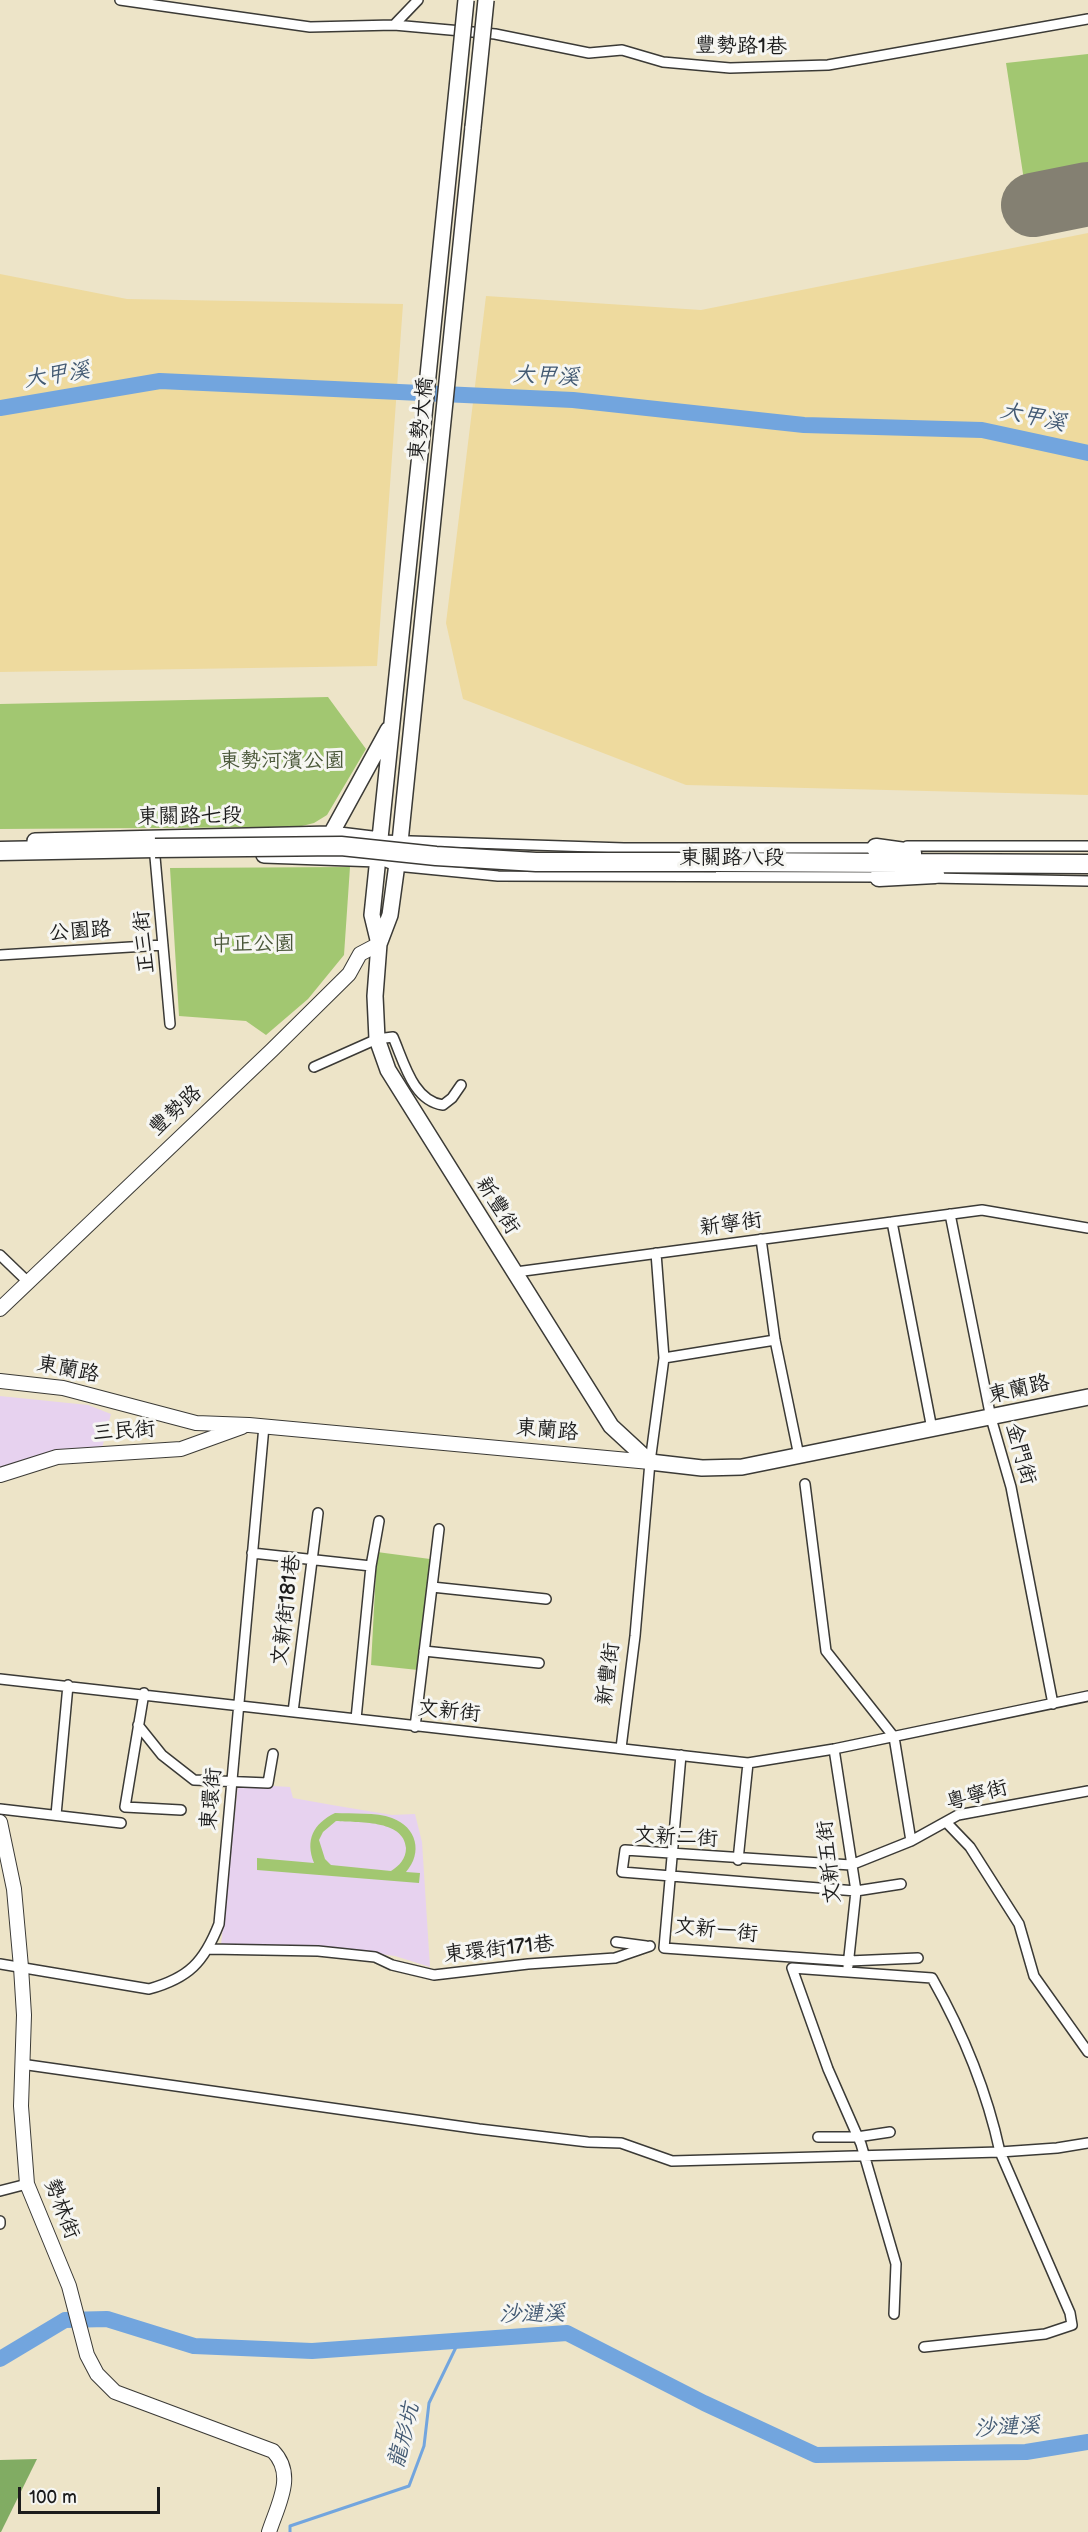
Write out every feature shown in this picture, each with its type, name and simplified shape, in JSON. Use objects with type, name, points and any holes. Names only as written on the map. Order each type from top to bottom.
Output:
[{"type":"highway","points":[[0,851],[155,852],[341,846],[436,856],[536,862],[1088,864]]},
{"type":"highway","points":[[876,848],[903,853],[1088,855]]},
{"type":"highway","points":[[879,877],[1088,872]]},
{"type":"main road","name":"東勢大橋","points":[[380,840],[466,0]]},
{"type":"main road","name":"東勢大橋","points":[[400,842],[486,0]]},
{"type":"main road","points":[[331,834],[391,725]]},
{"type":"main road","name":"東關路七段","points":[[0,842],[331,834],[380,840]]},
{"type":"main road","points":[[262,836],[262,855]]},
{"type":"main road","points":[[379,945],[372,915],[380,840]]},
{"type":"main road","points":[[379,945],[390,915],[400,842]]},
{"type":"main road","name":"東關路七段","points":[[0,858],[155,852],[378,859]]},
{"type":"main road","name":"新豐街","points":[[379,945],[375,996],[377,1040],[388,1070],[610,1426],[650,1462]]},
{"type":"main road","name":"東蘭路","points":[[650,1462],[702,1468],[739,1467],[992,1419],[1031,1406],[1088,1397]]},
{"type":"street","name":"豐勢路1巷","points":[[120,0],[310,27],[394,25],[495,33],[589,53],[622,50],[663,62],[730,68],[828,64],[1088,19]]},
{"type":"street","points":[[394,25],[418,0]]},
{"type":"street","name":"東關路八段","points":[[380,840],[624,848],[1088,846]]},
{"type":"street","name":"正三街","points":[[155,852],[170,1024]]},
{"type":"street","name":"東關路八段","points":[[378,859],[396,866],[498,876],[879,877],[1088,881]]},
{"type":"street","name":"公園路","points":[[0,955],[163,945]]},
{"type":"street","name":"豐勢路","points":[[0,1309],[272,1050],[349,974],[360,954],[379,945]]},
{"type":"street","points":[[314,1067],[377,1040],[393,1037],[419,1093],[431,1103],[443,1105],[452,1098],[461,1085]]},
{"type":"street","points":[[950,1214],[982,1210],[1004,1212],[1088,1228]]},
{"type":"street","name":"新寧街","points":[[516,1272],[950,1214]]},
{"type":"street","name":"金門街","points":[[950,1214],[992,1419],[1011,1486],[1053,1704]]},
{"type":"street","points":[[892,1222],[932,1429]]},
{"type":"street","points":[[761,1239],[775,1340],[799,1456]]},
{"type":"street","name":"新豐街","points":[[621,1748],[635,1636],[650,1462],[664,1358],[656,1253]]},
{"type":"street","points":[[0,1255],[27,1281]]},
{"type":"street","points":[[664,1358],[775,1340]]},
{"type":"street","name":"東蘭路","points":[[0,1381],[63,1388],[196,1424],[257,1425],[650,1462]]},
{"type":"street","name":"三民街","points":[[0,1476],[57,1457],[181,1449],[257,1425]]},
{"type":"street","name":"東環街","points":[[0,1964],[149,1989],[172,1983],[192,1969],[209,1949],[219,1924],[252,1553],[257,1425]]},
{"type":"street","points":[[805,1484],[826,1651],[894,1737],[911,1841]]},
{"type":"street","name":"文新街181巷","points":[[293,1712],[318,1513]]},
{"type":"street","points":[[356,1719],[371,1566],[379,1521]]},
{"type":"street","points":[[415,1727],[439,1529]]},
{"type":"street","points":[[252,1553],[371,1566]]},
{"type":"street","points":[[432,1587],[546,1599]]},
{"type":"street","points":[[424,1651],[539,1663]]},
{"type":"street","name":"文新街","points":[[0,1679],[748,1763],[894,1737]]},
{"type":"street","points":[[56,1815],[68,1685]]},
{"type":"street","points":[[144,1694],[125,1807],[182,1810]]},
{"type":"street","points":[[894,1737],[1088,1696]]},
{"type":"street","points":[[138,1725],[162,1755],[194,1780],[268,1783],[273,1754]]},
{"type":"street","name":"文新五街","points":[[834,1749],[856,1891],[848,1971]]},
{"type":"street","name":"文新一街","points":[[681,1755],[664,1948],[849,1961],[918,1958]]},
{"type":"street","points":[[738,1860],[748,1763]]},
{"type":"street","name":"粵寧街","points":[[911,1841],[958,1815],[1088,1791]]},
{"type":"street","points":[[0,1809],[121,1823]]},
{"type":"street","name":"勢林街","points":[[0,1822],[14,1889],[21,1967],[24,2015],[21,2106],[27,2184],[69,2286],[87,2355],[97,2374],[115,2392],[273,2451],[281,2459],[286,2472],[269,2532]]},
{"type":"street","points":[[946,1822],[970,1847],[1019,1924],[1034,1976],[1088,2052]]},
{"type":"street","name":"文新二街","points":[[901,1884],[856,1891],[622,1872],[625,1850],[738,1860],[851,1865],[911,1841]]},
{"type":"street","points":[[616,1942],[664,1948]]},
{"type":"street","name":"東環街171巷","points":[[209,1949],[318,1951],[375,1957],[392,1965],[434,1975],[528,1964],[615,1958],[650,1946]]},
{"type":"street","points":[[894,2314],[896,2264],[864,2156],[828,2069],[792,1968],[932,1978],[951,2011],[994,2124],[1000,2152],[1070,2313],[1072,2325],[1045,2334],[924,2347]]},
{"type":"street","points":[[21,2064],[490,2130],[588,2142],[621,2143],[672,2161],[1000,2152],[1058,2148],[1088,2143]]},
{"type":"street","points":[[818,2137],[857,2137],[890,2132]]},
{"type":"street","points":[[0,2191],[27,2184]]},
{"type":"shaded area","points":[[0,1396],[88,1405],[111,1414],[102,1448],[0,1472]]},
{"type":"shaded area","points":[[238,1784],[290,1787],[293,1798],[392,1815],[415,1814],[422,1842],[430,1967],[395,1956],[320,1946],[275,1948],[221,1945]]},
{"type":"green space","points":[[1088,54],[1088,214],[1031,226],[1006,63]]},
{"type":"green space","name":"東勢河濱公園","points":[[328,697],[366,749],[327,815],[314,823],[298,827],[0,829],[0,704]]},
{"type":"green space","name":"中正公園","points":[[350,867],[344,955],[308,999],[266,1035],[246,1021],[179,1016],[170,868]]},
{"type":"green space","points":[[377,1552],[430,1559],[418,1670],[371,1665]]},
{"type":"green space","points":[[335,1813],[371,1814],[386,1816],[400,1822],[412,1834],[416,1849],[415,1857],[406,1872],[420,1873],[419,1883],[257,1870],[257,1858],[314,1863],[311,1855],[311,1840],[316,1828],[327,1817]],"holes":[[[336,1821],[389,1827],[403,1839],[406,1848],[402,1862],[391,1871],[331,1865],[325,1859],[319,1840],[323,1832]]]},
{"type":"green space","points":[[37,2459],[1,2532],[0,2532],[0,2460]]},
{"type":"sand","points":[[1088,233],[1088,795],[686,785],[463,699],[446,623],[486,296],[701,310]]},
{"type":"sand","points":[[0,274],[127,299],[403,304],[377,666],[0,672]]},
{"type":"waterway","name":"大甲溪","points":[[0,408],[160,381],[573,400],[804,425],[982,430],[1088,453]]},
{"type":"waterway","name":"沙漣溪","points":[[0,2359],[65,2320],[107,2319],[194,2346],[312,2351],[567,2333],[704,2403],[816,2455],[1026,2452],[1088,2442]]},
{"type":"waterway","name":"龍形坑","points":[[290,2532],[290,2526],[409,2486],[424,2446],[429,2403],[459,2341]]},
{"type":"runway","points":[[1033,205],[1088,194]]}]
